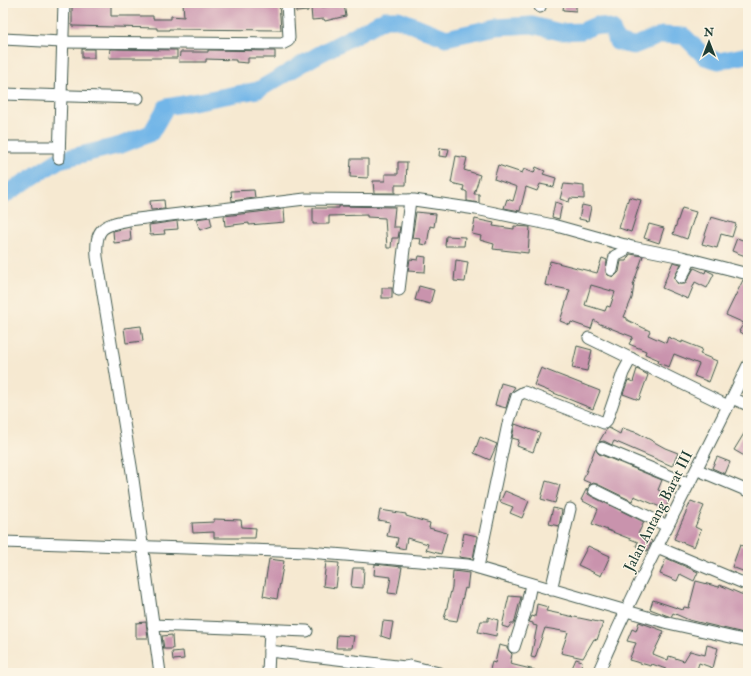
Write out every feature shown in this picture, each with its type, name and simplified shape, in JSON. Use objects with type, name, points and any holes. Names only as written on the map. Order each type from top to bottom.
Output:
[{"type":"street","points":[[3,147],[59,152],[64,3]]},
{"type":"street","points":[[3,39],[62,42],[286,43],[288,41],[289,34],[287,3]]},
{"type":"street","points":[[3,94],[138,98]]},
{"type":"street","points":[[160,673],[143,546],[97,257],[96,239],[102,229],[111,223],[123,221],[305,198],[410,200],[514,216],[554,225],[626,246],[691,259],[748,274]]},
{"type":"street","points":[[399,290],[410,200]]},
{"type":"street","points":[[612,270],[616,256],[623,252],[626,246]]},
{"type":"street","points":[[681,278],[691,259]]},
{"type":"street","points":[[589,338],[730,402],[748,405]]},
{"type":"street","points":[[478,567],[508,424],[517,396],[524,392],[604,423],[607,420],[623,373],[631,358]]},
{"type":"street","name":"Jalan Antang Barat III","points":[[598,673],[625,610],[667,526],[698,470],[748,365]]},
{"type":"street","points":[[602,448],[689,484]]},
{"type":"street","points":[[698,470],[748,491]]},
{"type":"street","points":[[594,490],[667,526]]},
{"type":"street","points":[[551,590],[570,509]]},
{"type":"street","points":[[3,542],[346,554],[478,567],[551,590],[668,623],[748,641]]},
{"type":"street","points":[[657,547],[748,585]]},
{"type":"street","points":[[514,647],[525,613],[531,584]]},
{"type":"street","points":[[153,625],[270,630],[307,630]]},
{"type":"street","points":[[268,673],[270,630]]},
{"type":"street","points":[[269,651],[403,670],[410,666],[439,673]]},
{"type":"building","points":[[72,3],[111,3],[111,16],[153,16],[153,19],[171,19],[171,16],[184,17],[183,3],[279,3],[281,30],[157,30],[157,28],[72,26]]},
{"type":"building","points":[[295,3],[308,3],[308,11],[296,12]]},
{"type":"building","points":[[564,3],[576,3],[576,11],[563,10]]},
{"type":"building","points":[[344,5],[346,16],[325,21],[324,19],[312,20],[311,8]]},
{"type":"building","points":[[82,49],[94,49],[94,58],[82,58]]},
{"type":"building","points":[[110,49],[177,50],[177,58],[109,58]]},
{"type":"building","points":[[208,50],[275,51],[275,58],[248,58],[248,63],[236,62],[236,60],[206,59],[206,62],[179,62],[180,52],[208,52]]},
{"type":"building","points":[[440,148],[449,149],[447,157],[439,156]]},
{"type":"building","points":[[456,156],[467,158],[464,170],[480,175],[474,194],[479,194],[479,203],[467,201],[467,192],[463,190],[464,186],[451,183]]},
{"type":"building","points":[[351,159],[368,159],[368,178],[350,177]]},
{"type":"building","points":[[398,162],[407,162],[406,185],[395,185],[395,193],[374,193],[373,181],[385,181],[385,174],[398,174]]},
{"type":"building","points":[[498,165],[522,173],[524,169],[534,173],[536,167],[545,171],[543,174],[556,178],[554,187],[540,184],[537,191],[526,187],[520,211],[504,208],[507,199],[513,201],[517,187],[494,179]]},
{"type":"building","points":[[564,184],[584,186],[584,199],[570,198],[569,202],[560,199]]},
{"type":"building","points":[[254,190],[255,198],[232,201],[231,191]]},
{"type":"building","points":[[629,197],[641,200],[631,232],[619,228]]},
{"type":"building","points":[[164,200],[165,209],[151,210],[150,201]]},
{"type":"building","points":[[555,202],[562,204],[559,219],[552,217]]},
{"type":"building","points":[[582,205],[591,207],[588,221],[579,219]]},
{"type":"building","points":[[339,206],[395,207],[393,227],[400,227],[398,238],[392,238],[391,248],[387,248],[385,218],[367,217],[367,215],[329,216],[329,224],[313,224],[313,208],[339,208]]},
{"type":"building","points":[[682,208],[696,212],[687,239],[673,234]]},
{"type":"building","points":[[284,209],[285,222],[249,225],[249,223],[225,226],[224,216]]},
{"type":"building","points":[[416,212],[436,214],[434,227],[430,226],[427,245],[420,244],[421,239],[412,238]]},
{"type":"building","points":[[210,217],[212,226],[200,230],[196,219]]},
{"type":"building","points":[[711,217],[736,224],[732,237],[721,234],[717,248],[702,244]]},
{"type":"building","points":[[475,219],[494,223],[493,226],[514,229],[514,226],[530,227],[528,253],[493,249],[494,244],[480,240],[481,236],[472,234]]},
{"type":"building","points":[[177,221],[178,229],[164,230],[165,234],[150,235],[149,225]]},
{"type":"building","points":[[649,224],[664,228],[659,243],[644,238]]},
{"type":"building","points":[[130,227],[131,241],[114,243],[113,231]]},
{"type":"building","points":[[446,236],[465,237],[464,246],[445,246]]},
{"type":"building","points":[[737,238],[748,242],[748,257],[732,251]]},
{"type":"building","points":[[630,254],[643,256],[633,285],[632,298],[624,317],[627,318],[627,320],[650,331],[648,335],[666,343],[668,337],[702,349],[700,354],[717,361],[709,382],[694,376],[699,364],[674,354],[669,367],[658,363],[659,360],[645,354],[646,351],[629,344],[633,337],[600,324],[594,320],[591,329],[571,322],[570,325],[560,321],[570,290],[545,285],[550,261],[597,273],[602,258],[607,260],[606,273],[614,277],[619,272],[621,261],[626,261]],"holes":[[[591,285],[615,292],[610,307],[607,306],[605,311],[585,305]]]},
{"type":"building","points":[[419,256],[426,257],[425,272],[408,271],[410,259],[418,260]]},
{"type":"building","points":[[456,260],[468,262],[465,282],[454,281]]},
{"type":"building","points":[[673,262],[681,264],[674,278],[678,284],[685,284],[694,268],[705,273],[706,270],[714,274],[707,288],[695,282],[688,299],[662,288]]},
{"type":"building","points":[[743,280],[748,281],[748,337],[739,331],[744,323],[726,315]]},
{"type":"building","points":[[419,286],[434,290],[430,304],[415,300]]},
{"type":"building","points":[[382,288],[392,288],[392,298],[382,298]]},
{"type":"building","points":[[141,326],[143,341],[126,343],[124,328]]},
{"type":"building","points":[[577,346],[592,350],[587,371],[572,368]]},
{"type":"building","points":[[541,368],[600,391],[593,409],[534,385]]},
{"type":"building","points":[[637,369],[648,375],[639,400],[623,394],[628,380],[633,382]]},
{"type":"building","points":[[501,383],[515,387],[510,394],[506,408],[495,405]]},
{"type":"building","points":[[515,424],[540,433],[533,452],[517,446],[519,440],[512,438]]},
{"type":"building","points":[[748,427],[748,458],[734,450]]},
{"type":"building","points":[[609,428],[620,434],[622,428],[638,433],[665,448],[678,453],[672,466],[614,441],[612,445],[604,441],[599,442],[606,430]]},
{"type":"building","points":[[480,437],[497,444],[490,460],[474,453]]},
{"type":"building","points":[[595,449],[599,454],[662,480],[658,490],[671,496],[665,509],[634,496],[632,501],[597,484],[593,483],[589,486],[590,483],[583,480]]},
{"type":"building","points":[[717,457],[730,462],[725,474],[712,468]]},
{"type":"building","points":[[546,481],[560,485],[555,503],[541,499]]},
{"type":"building","points":[[587,488],[588,494],[591,496],[644,522],[638,534],[652,541],[647,551],[636,546],[638,542],[592,524],[598,509],[581,500]]},
{"type":"building","points":[[505,491],[529,501],[522,518],[510,513],[513,507],[500,502]]},
{"type":"building","points":[[691,501],[704,506],[695,527],[701,530],[694,547],[674,539]]},
{"type":"building","points":[[553,508],[562,510],[559,526],[549,524]]},
{"type":"building","points":[[380,510],[406,514],[406,516],[430,523],[429,528],[447,533],[441,554],[426,550],[428,544],[407,538],[405,549],[396,547],[398,538],[387,536],[390,522],[378,520]]},
{"type":"building","points":[[214,519],[241,520],[242,527],[256,528],[255,538],[214,538],[214,532],[193,533],[192,523],[214,522]]},
{"type":"building","points":[[464,533],[477,536],[473,559],[459,557]]},
{"type":"building","points":[[740,545],[748,548],[748,573],[732,567]]},
{"type":"building","points":[[588,546],[610,556],[601,576],[578,565]]},
{"type":"building","points":[[666,558],[698,572],[694,581],[680,574],[677,581],[660,574]]},
{"type":"building","points":[[269,559],[284,561],[277,599],[263,596]]},
{"type":"building","points":[[326,562],[339,563],[336,588],[323,586]]},
{"type":"building","points":[[375,564],[402,567],[397,594],[388,593],[391,577],[374,575]]},
{"type":"building","points":[[353,568],[364,568],[363,588],[351,587]]},
{"type":"building","points":[[453,571],[469,573],[467,589],[465,588],[457,621],[444,619],[452,587]]},
{"type":"building","points":[[696,581],[719,587],[720,585],[748,597],[748,634],[689,620],[673,613],[671,617],[650,609],[653,600],[683,610],[684,607],[689,608]]},
{"type":"building","points":[[509,596],[521,597],[514,624],[511,624],[508,628],[502,626]]},
{"type":"building","points":[[537,604],[548,607],[546,611],[603,623],[597,640],[594,639],[583,658],[561,653],[568,632],[545,628],[535,658],[531,657],[537,626],[529,622],[532,616],[535,617]]},
{"type":"building","points":[[488,617],[498,620],[496,636],[478,632],[481,621],[488,621]]},
{"type":"building","points":[[383,621],[393,622],[390,639],[381,636]]},
{"type":"building","points":[[146,622],[148,638],[136,638],[136,623]]},
{"type":"building","points":[[639,622],[664,631],[653,654],[668,660],[669,656],[684,661],[690,651],[705,655],[707,645],[718,648],[713,668],[699,663],[696,673],[674,673],[652,664],[651,666],[629,660],[636,643],[627,641],[632,629],[636,631]]},
{"type":"building","points":[[172,635],[173,649],[164,649],[162,636]]},
{"type":"building","points":[[337,635],[354,636],[352,648],[336,648]]},
{"type":"building","points":[[499,645],[507,647],[512,654],[510,664],[535,670],[535,673],[489,673],[492,662],[495,663]]},
{"type":"building","points":[[183,651],[184,659],[173,660],[172,652]]},
{"type":"building","points":[[576,659],[582,661],[580,671],[572,668]]},
{"type":"waterway","points":[[3,196],[59,160],[121,145],[151,133],[166,107],[258,90],[316,56],[385,19],[398,19],[446,38],[496,27],[532,25],[560,32],[582,31],[596,25],[612,29],[617,42],[633,46],[662,35],[684,36],[705,57],[719,61],[748,55]]}]
